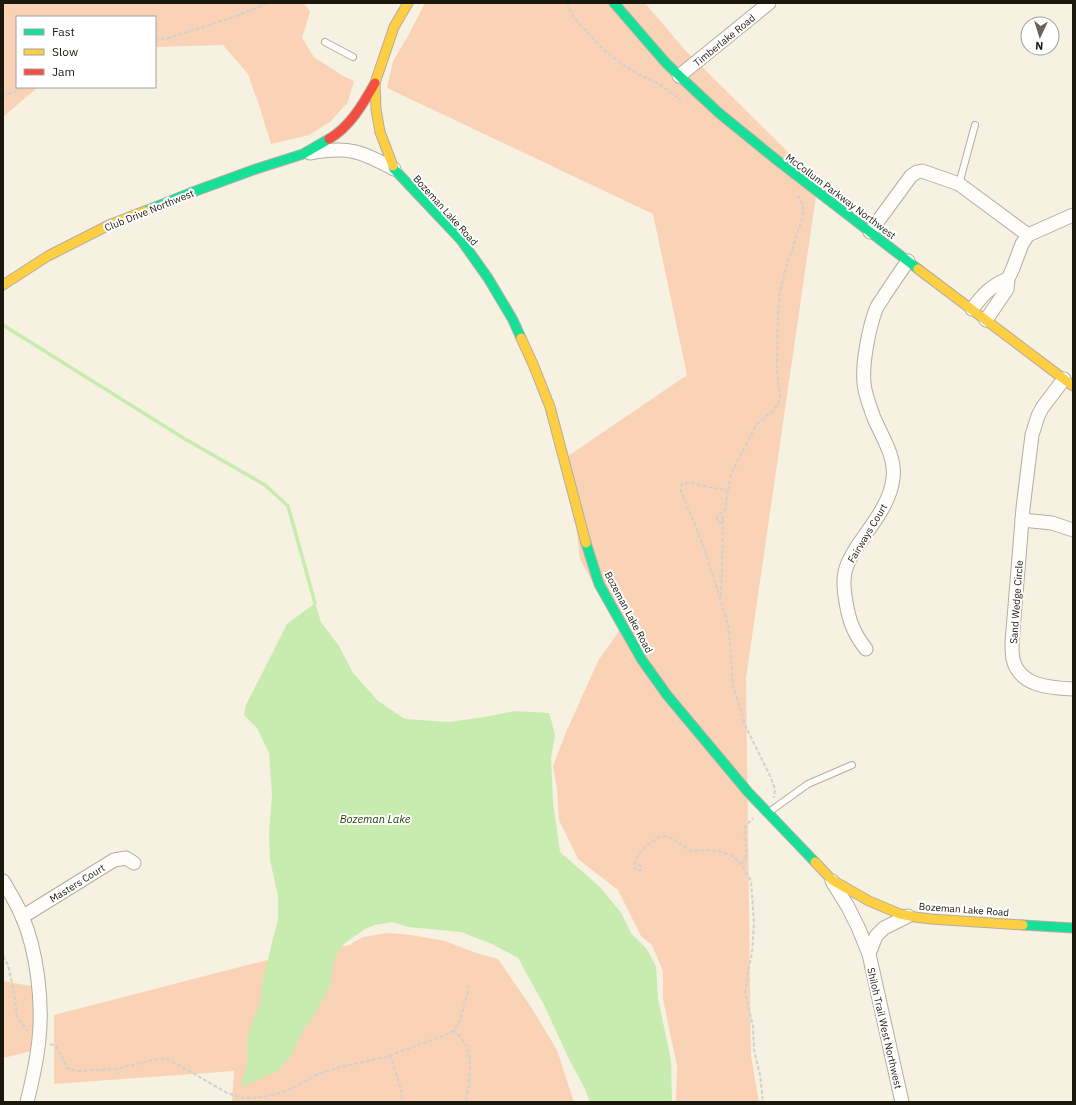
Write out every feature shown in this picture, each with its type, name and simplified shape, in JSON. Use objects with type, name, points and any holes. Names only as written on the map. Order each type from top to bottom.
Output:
[{"type":"street","name":"Bozeman Lake Road","points":[[408,3],[394,27],[374,84],[380,132],[394,169],[461,240],[488,278],[513,320],[550,406],[582,532],[599,584],[642,660],[667,695],[748,792],[832,880],[860,897],[886,909],[908,916],[931,919],[1073,928]]},
{"type":"street","name":"McCollum Parkway Northwest","points":[[614,3],[641,35],[700,96],[764,151],[1068,382]]},
{"type":"street","name":"Timberlake Road","points":[[680,76],[769,3]]},
{"type":"street","name":"Club Drive Northwest","points":[[304,154],[334,136],[349,122],[362,105],[374,84]]},
{"type":"street","name":"Club Drive Northwest","points":[[3,285],[48,256],[108,225],[256,168],[304,154],[330,150],[353,151],[376,159],[394,169]]},
{"type":"street","points":[[870,232],[911,176],[922,171],[958,184],[1028,235]]},
{"type":"street","points":[[986,320],[1007,289],[1008,279],[1022,244],[1028,235],[1073,215]]},
{"type":"street","name":"Fairways Court","points":[[866,648],[851,626],[844,583],[845,571],[849,559],[885,503],[890,492],[893,478],[893,466],[890,453],[869,405],[864,383],[865,359],[870,332],[877,308],[908,261]]},
{"type":"street","points":[[972,309],[998,282],[1008,279]]},
{"type":"street","name":"Sand Wedge Circle","points":[[1068,382],[1042,408],[1032,435],[1022,520],[1012,643],[1013,659],[1019,672],[1034,683],[1058,688],[1073,689]]},
{"type":"street","points":[[1022,520],[1052,523],[1073,530]]},
{"type":"street","name":"Masters Court","points":[[22,917],[114,860],[126,858],[134,862]]},
{"type":"street","name":"Shiloh Trail West Northwest","points":[[832,880],[848,907],[869,954],[902,1102]]},
{"type":"street","points":[[3,881],[22,917],[32,948],[38,976],[41,1012],[39,1040],[27,1102]]},
{"type":"street","name":"Shiloh Trail West Northwest","points":[[869,954],[876,936],[884,928],[908,916]]},
{"type":"lane","points":[[325,42],[352,57]]},
{"type":"lane","points":[[958,184],[975,126]]},
{"type":"lane","points":[[768,813],[808,784],[852,765]]},
{"type":"path","points":[[156,40],[165,39],[234,17],[268,3]]},
{"type":"path","points":[[567,3],[574,18],[603,49],[636,73],[659,84],[683,101]]},
{"type":"path","points":[[3,97],[22,88]]},
{"type":"path","points":[[728,490],[734,468],[756,424],[772,411],[779,402],[780,396],[777,360],[780,293],[803,216],[800,199],[791,190]]},
{"type":"path","points":[[721,596],[723,517],[720,523],[717,520],[717,517],[720,513],[725,511],[726,490],[693,483],[682,484],[681,491],[705,550],[729,629],[735,692],[752,743],[765,765],[775,789],[774,801]]},
{"type":"path","points":[[742,864],[745,860],[747,848],[745,833],[746,826],[756,815]]},
{"type":"path","points":[[638,865],[642,866],[640,871],[634,868],[635,862],[638,855],[645,847],[659,837],[664,836],[676,841],[691,851],[707,850],[723,852],[734,857],[742,865],[751,880],[754,923],[752,953],[747,976],[746,993],[753,1026],[754,1050],[760,1075],[763,1102]]},
{"type":"path","points":[[3,956],[8,965],[14,992],[17,1016],[31,1035]]},
{"type":"path","points":[[49,1044],[56,1045],[66,1068],[76,1071],[116,1069],[158,1059],[166,1059],[227,1093],[242,1098],[264,1097],[280,1093],[297,1086],[318,1074],[390,1055],[451,1033],[459,1024],[469,986]]},
{"type":"path","points":[[453,1030],[467,1046],[470,1059],[468,1090],[465,1102]]},
{"type":"path","points":[[390,1055],[401,1089],[402,1102]]},
{"type":"shaded area","points":[[3,3],[304,3],[310,12],[302,38],[314,57],[343,76],[354,81],[348,102],[330,122],[309,135],[271,144],[248,74],[223,45],[156,47],[156,16],[16,16],[16,88],[37,88],[3,117]]},
{"type":"shaded area","points":[[425,3],[645,3],[684,49],[790,154],[819,175],[746,678],[751,1056],[759,1102],[676,1102],[677,1066],[663,999],[663,971],[652,945],[641,936],[618,890],[578,859],[559,820],[557,788],[553,766],[567,730],[598,661],[619,631],[580,559],[568,456],[687,375],[653,214],[387,88],[393,61]]},
{"type":"shaded area","points":[[388,933],[411,935],[445,941],[479,954],[498,959],[531,1007],[557,1050],[574,1102],[232,1102],[234,1071],[54,1084],[54,1015],[302,951],[328,950],[349,945],[363,937]]},
{"type":"shaded area","points":[[3,981],[36,987],[32,1051],[3,1058]]},
{"type":"water","name":"Bozeman Lake","points":[[315,603],[321,622],[339,646],[353,673],[378,701],[405,719],[449,722],[514,711],[549,713],[555,735],[551,758],[553,802],[560,852],[600,887],[622,914],[631,933],[646,948],[656,966],[658,999],[671,1060],[672,1102],[590,1102],[545,1007],[518,958],[492,944],[461,932],[408,927],[393,922],[375,925],[365,929],[345,943],[339,950],[333,963],[331,983],[316,1013],[304,1029],[290,1057],[277,1071],[241,1087],[248,1059],[247,1045],[249,1031],[260,1003],[262,984],[278,920],[278,896],[270,860],[269,832],[272,795],[269,753],[257,728],[244,715],[246,705],[287,624]]},
{"type":"waterway","points":[[3,325],[185,439],[265,485],[288,506],[315,603]]},
{"type":"traffic: fast","points":[[614,3],[666,63],[719,113],[778,161],[918,269]]},
{"type":"traffic: fast","points":[[145,211],[256,169],[303,154],[329,139]]},
{"type":"traffic: fast","points":[[393,166],[394,169],[461,240],[488,278],[513,320],[521,338]]},
{"type":"traffic: fast","points":[[586,543],[599,584],[642,660],[667,695],[748,792],[815,862]]},
{"type":"traffic: fast","points":[[1023,925],[1073,928]]},
{"type":"traffic: slow","points":[[393,166],[380,132],[376,109],[375,83],[394,27],[408,3]]},
{"type":"traffic: slow","points":[[3,285],[48,256],[109,225],[145,211]]},
{"type":"traffic: slow","points":[[918,269],[1073,386]]},
{"type":"traffic: slow","points":[[521,338],[550,407],[586,543]]},
{"type":"traffic: slow","points":[[815,862],[832,880],[869,901],[900,914],[931,919],[1023,925]]},
{"type":"traffic: jam","points":[[329,139],[350,122],[375,83]]}]
